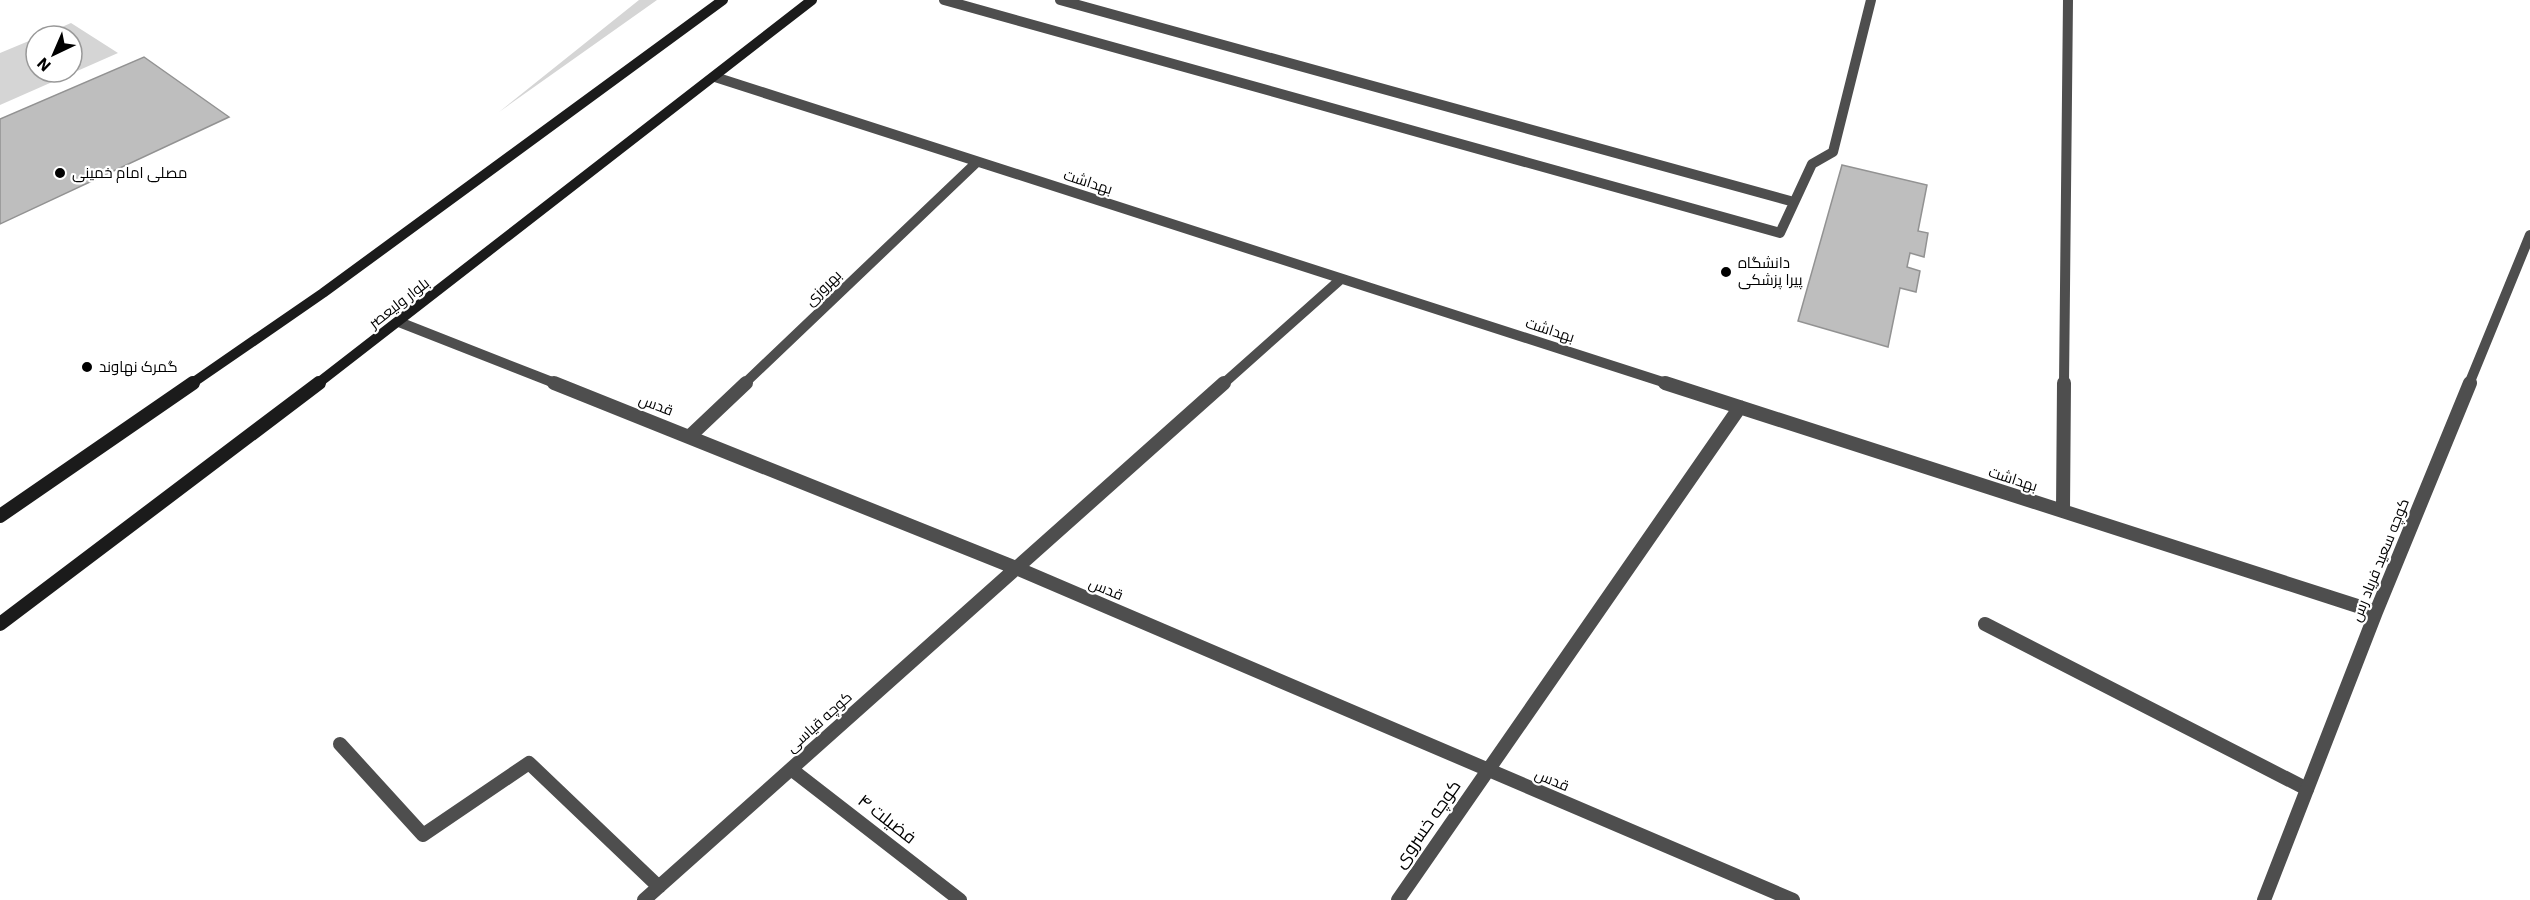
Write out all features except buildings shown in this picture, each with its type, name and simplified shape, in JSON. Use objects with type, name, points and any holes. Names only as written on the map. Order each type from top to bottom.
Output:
[{"type":"main road","points":[[0,516],[323,293],[723,0]]},
{"type":"main road","name":"بلوار ولیعصر","points":[[0,624],[399,322],[812,0]]},
{"type":"street","points":[[944,0],[1780,233],[1812,164],[1833,152],[1871,0]]},
{"type":"street","points":[[1060,0],[1794,202]]},
{"type":"street","points":[[2063,511],[2068,0]]},
{"type":"street","name":"بهداشت","points":[[715,77],[2376,612]]},
{"type":"street","name":"بهروزی","points":[[690,436],[977,162]]},
{"type":"street","name":"کوچه سعید فریاد رس","points":[[2264,900],[2376,612],[2530,235]]},
{"type":"street","name":"کوچه قیاسی","points":[[645,900],[1341,279]]},
{"type":"street","name":"قدس","points":[[399,322],[690,436],[1016,568],[1793,900]]},
{"type":"street","name":"کوچه خسروی","points":[[1398,900],[1740,407]]},
{"type":"street","points":[[1985,624],[2307,789]]},
{"type":"street","points":[[340,744],[423,835],[529,763],[659,887]]},
{"type":"street","name":"فضیلت ۴","points":[[791,769],[960,900]]},
{"type":"shaded area","points":[[639,0],[657,0],[499,112]]},
{"type":"shaded area","points":[[84,31],[118,53],[84,68]]},
{"type":"shaded area","points":[[24,43],[24,84],[48,84],[0,105],[0,53]]},
{"type":"place","name":"مصلی امام خمینی","points":[[60,173]]},
{"type":"place","name":"دانشگاه پیرا پزشکی","points":[[1726,272]]},
{"type":"place","name":"گمرک نهاوند","points":[[87,367]]}]
